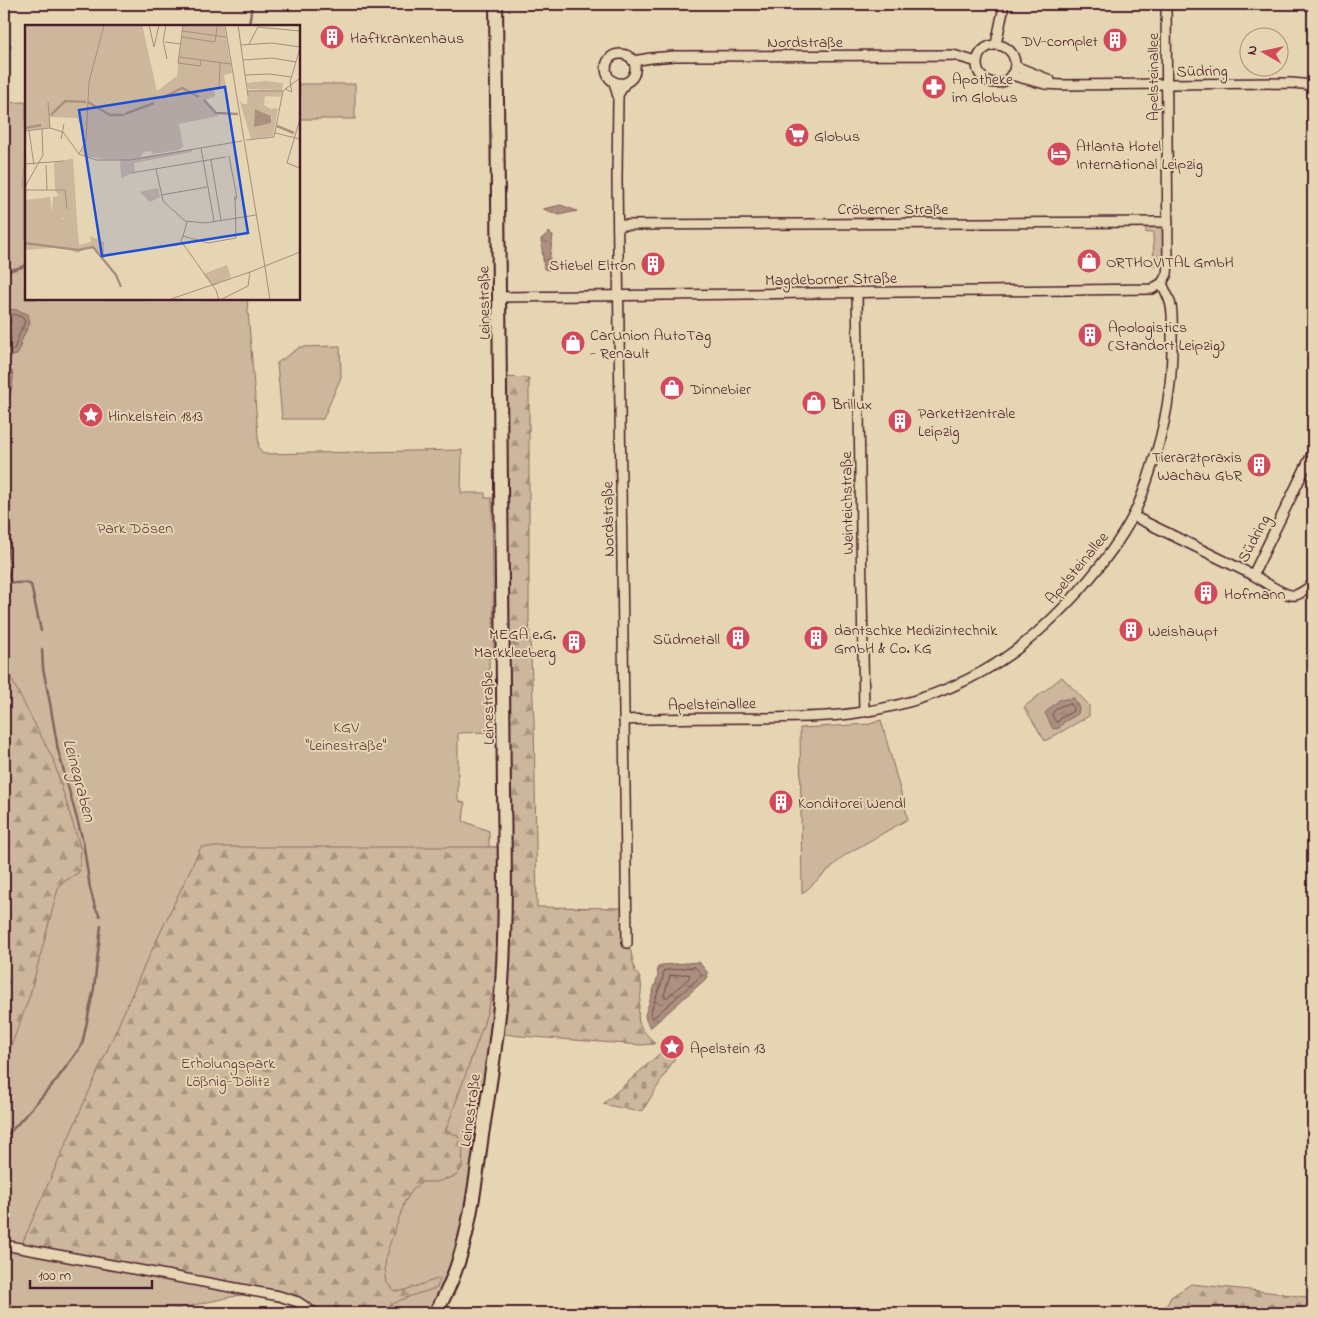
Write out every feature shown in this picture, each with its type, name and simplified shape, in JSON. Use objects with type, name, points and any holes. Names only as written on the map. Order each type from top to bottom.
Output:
[{"type":"main road","name":"Leinestraße","points":[[434,1313],[452,1277],[465,1236],[481,1148],[502,986],[505,853],[496,4]]},
{"type":"street","name":"Apelsteinallee","points":[[624,720],[832,716],[864,712],[919,700],[967,680],[999,662],[1046,625],[1101,566],[1133,516],[1161,441],[1168,404],[1172,364],[1171,305],[1162,284],[1167,274],[1168,264],[1166,4]]},
{"type":"street","points":[[996,44],[1003,7]]},
{"type":"street","points":[[996,44],[1003,46],[1011,52],[1015,61],[1013,71],[1003,82],[991,82],[981,76],[976,62],[984,49],[996,44]]},
{"type":"street","name":"Nordstraße","points":[[627,943],[618,95],[614,82],[606,72],[609,59],[615,55],[622,54],[630,57],[633,61],[675,56],[953,55],[976,62]]},
{"type":"street","points":[[618,95],[625,83],[634,74],[635,67],[633,61]]},
{"type":"street","name":"Südring","points":[[1013,71],[1062,85],[1291,83],[1313,86]]},
{"type":"street","points":[[614,82],[625,83]]},
{"type":"street","name":"Cröberner Straße","points":[[618,225],[1168,222]]},
{"type":"street","name":"Magdeborner Straße","points":[[499,297],[1152,289],[1162,284]]},
{"type":"street","name":"Weinteichstraße","points":[[857,293],[864,712]]},
{"type":"street","name":"Südring","points":[[1133,516],[1253,574],[1313,452]]},
{"type":"street","points":[[1253,574],[1290,595],[1295,595],[1313,584]]},
{"type":"street","points":[[4,1245],[279,1296],[298,1302],[314,1313]]},
{"type":"green space","points":[[4,4],[8,102],[5,103],[25,102],[25,300],[247,300],[259,448],[263,454],[462,450],[461,493],[485,493],[485,498],[492,498],[494,656],[489,658],[490,732],[458,733],[458,801],[465,803],[463,821],[489,831],[489,847],[498,847],[498,938],[483,1098],[461,1230],[448,1277],[430,1313],[321,1313],[298,1299],[259,1291],[157,1313],[4,1313]]},
{"type":"green space","points":[[300,84],[355,84],[355,119],[300,119]]},
{"type":"green space","points":[[1146,226],[1159,226],[1163,233],[1163,263],[1157,263],[1154,266],[1153,232],[1146,233]]},
{"type":"green space","points":[[340,346],[341,377],[323,419],[282,419],[277,363],[300,347]]},
{"type":"green space","points":[[500,377],[529,378],[529,618],[534,721],[537,907],[626,908],[627,943],[635,972],[641,982],[639,1022],[655,1044],[641,1045],[497,1033],[502,986]]},
{"type":"green space","points":[[4,665],[53,759],[81,850],[79,872],[59,885],[29,998],[4,1062]]},
{"type":"green space","points":[[1062,677],[1089,705],[1089,716],[1045,741],[1024,707]]},
{"type":"green space","points":[[881,720],[908,819],[845,855],[802,894],[800,728],[870,724]]},
{"type":"green space","name":"Erholungspark Lößnig-Dölitz","points":[[201,847],[498,847],[498,938],[495,985],[483,1026],[446,1130],[458,1136],[463,1149],[462,1168],[456,1176],[436,1182],[422,1182],[414,1188],[405,1201],[386,1255],[387,1283],[394,1291],[402,1291],[440,1278],[437,1288],[398,1301],[386,1308],[387,1313],[321,1313],[298,1299],[20,1248],[143,969]]},
{"type":"green space","points":[[666,1048],[675,1058],[643,1110],[635,1111],[603,1104]]},
{"type":"green space","points":[[1191,1284],[1313,1298],[1313,1313],[1163,1313],[1171,1297]]},
{"type":"water","points":[[561,205],[577,211],[559,215],[543,209]]},
{"type":"water","points":[[549,232],[553,236],[550,270],[544,269],[541,239]]},
{"type":"water","points":[[9,309],[28,314],[30,323],[17,355],[8,357],[7,360],[12,372],[13,383],[8,400],[4,406],[4,311]]},
{"type":"water","points":[[1074,698],[1079,708],[1078,714],[1064,722],[1059,728],[1053,729],[1045,713],[1059,700]]},
{"type":"water","points":[[699,962],[707,972],[708,977],[650,1028],[645,1015],[658,976],[657,968],[662,965]]},
{"type":"waterway","name":"Leinegraben","points":[[249,25],[252,4]]},
{"type":"waterway","name":"Leinegraben","points":[[4,272],[25,265]]},
{"type":"waterway","name":"Leinegraben","points":[[4,510],[7,514],[6,525],[10,530],[8,554],[10,566]]},
{"type":"waterway","name":"Leinegraben","points":[[10,569],[9,578],[11,582],[31,585],[41,631]]},
{"type":"waterway","name":"Leinegraben","points":[[42,649],[43,668],[58,750],[83,841],[90,888],[95,907],[100,916]]},
{"type":"waterway","name":"Leinegraben","points":[[4,1139],[55,1082],[82,1045],[94,988],[101,926]]},
{"type":"place","name":"Haftkrankenhaus","points":[[332,37]]},
{"type":"place","name":"DV-complet","points":[[1115,40]]},
{"type":"place","name":"Apotheke im Globus","points":[[934,87]]},
{"type":"place","name":"Globus","points":[[797,135]]},
{"type":"place","name":"Atlanta Hotel International Leipzig","points":[[1059,154]]},
{"type":"place","name":"ORTHOVITAL GmbH","points":[[1089,261]]},
{"type":"place","name":"Stiebel Eltron","points":[[653,264]]},
{"type":"place","name":"Apologistics (Standort Leipzig)","points":[[1090,335]]},
{"type":"place","name":"CarUnion AutoTag - Renault","points":[[573,343]]},
{"type":"place","name":"Dinnebier","points":[[672,388]]},
{"type":"place","name":"Brillux","points":[[814,403]]},
{"type":"place","name":"Hinkelstein 1813","points":[[91,415]]},
{"type":"place","name":"Parkettzentrale Leipzig","points":[[900,421]]},
{"type":"place","name":"Tierarztpraxis Wachau GbR","points":[[1259,465]]},
{"type":"place","name":"Hofmann","points":[[1206,593]]},
{"type":"place","name":"Weishaupt","points":[[1131,630]]},
{"type":"place","name":"Südmetall","points":[[738,638]]},
{"type":"place","name":"dantschke Medizintechnik GmbH & Co. KG","points":[[816,638]]},
{"type":"place","name":"MEGA e.G. Markkleeberg","points":[[574,642]]},
{"type":"place","name":"Konditorei Wendl","points":[[781,802]]},
{"type":"place","name":"Apelstein 13","points":[[672,1047]]},
{"type":"park label","name":"Park Dösen","points":[[135,527]]},
{"type":"park label","name":"KGV \"Leinestraße\"","points":[[346,735]]}]
